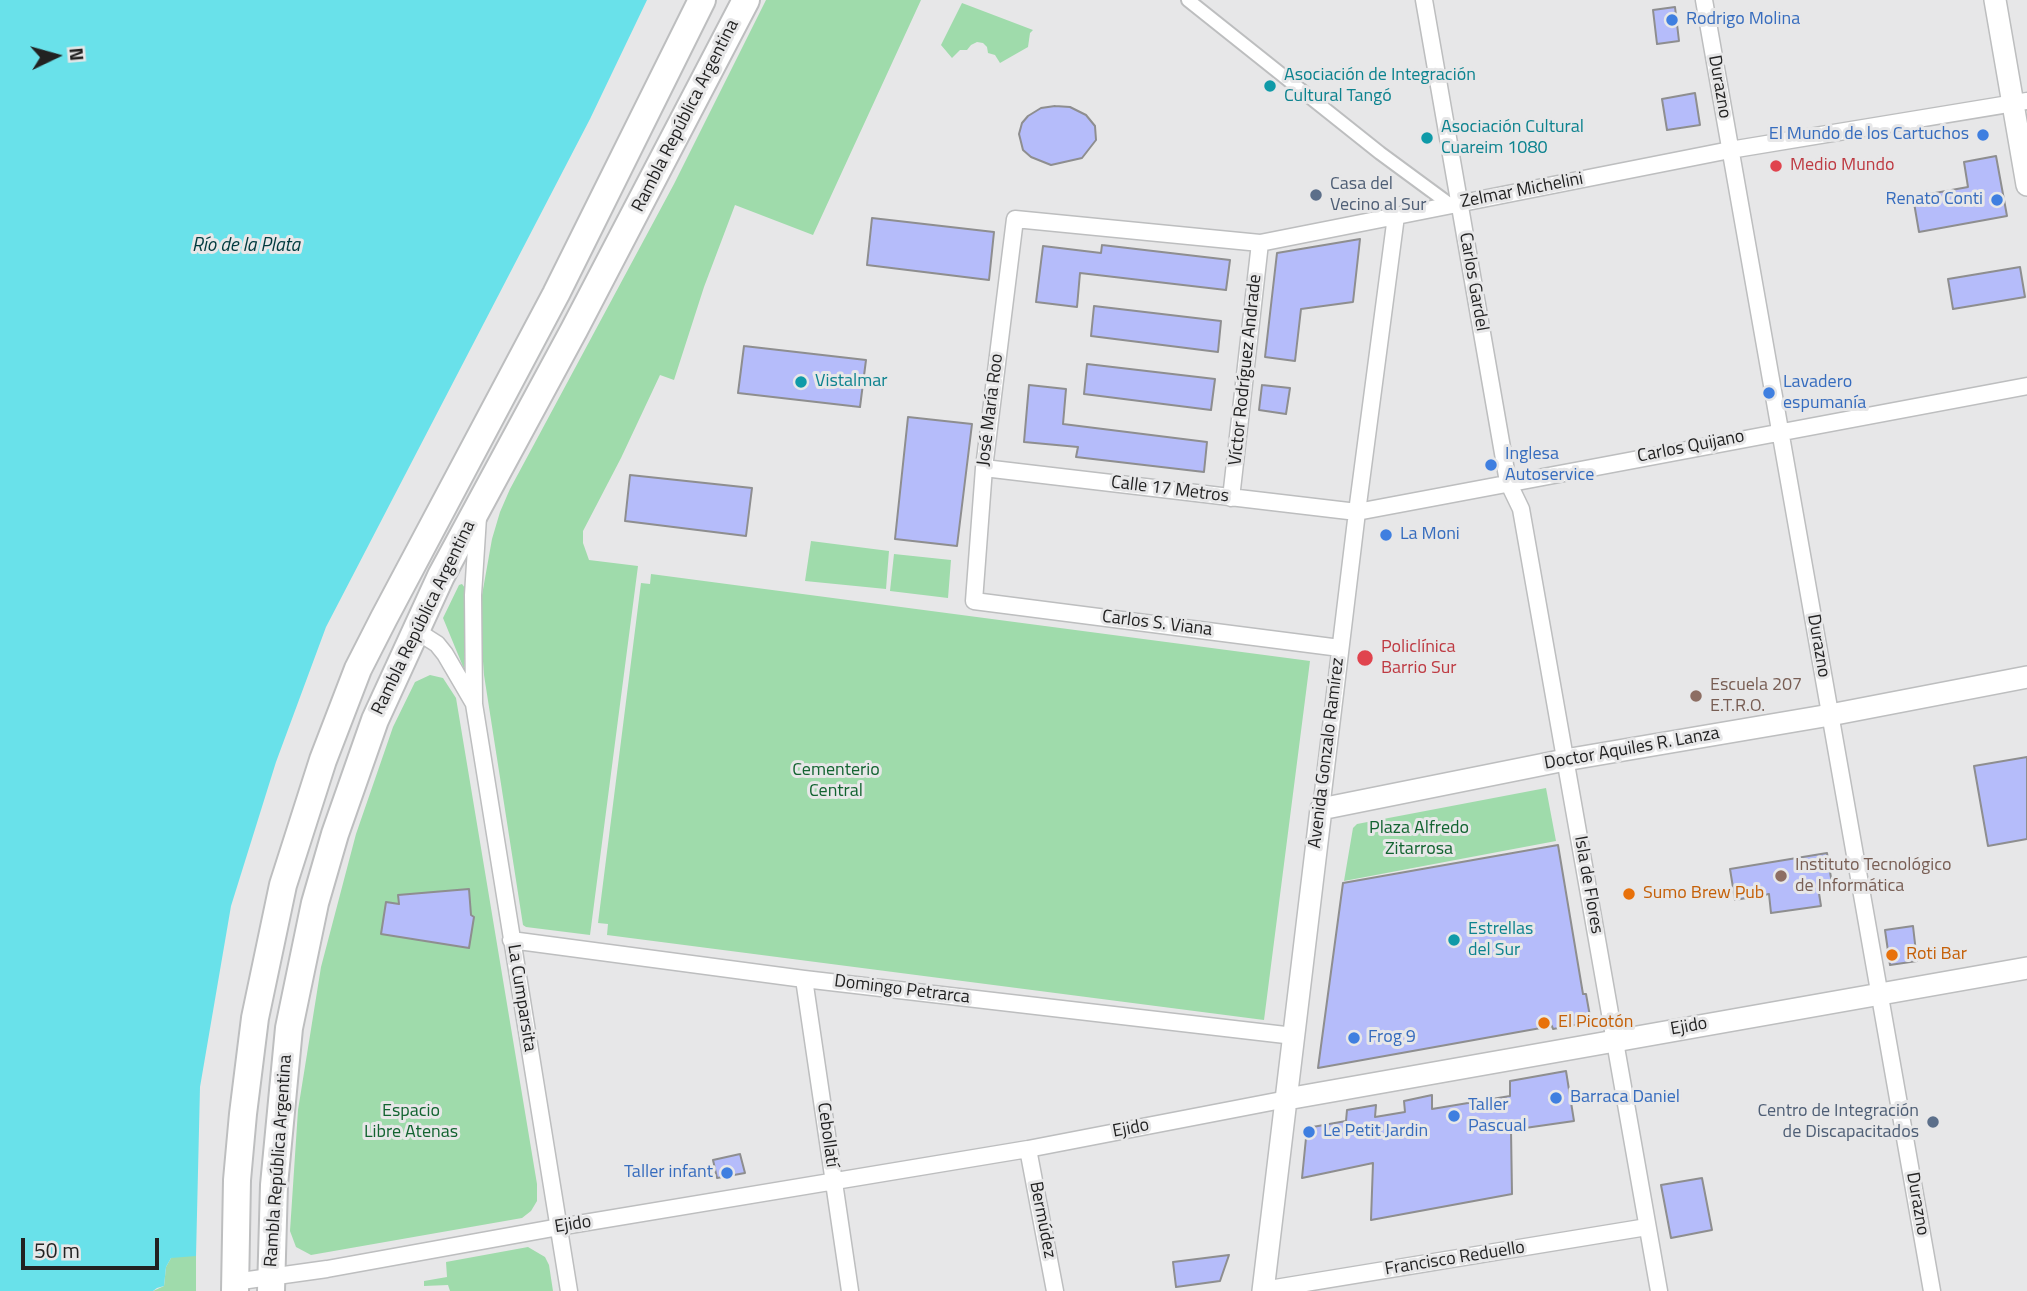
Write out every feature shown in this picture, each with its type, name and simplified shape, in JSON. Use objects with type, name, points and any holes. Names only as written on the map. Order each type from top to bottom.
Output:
[{"type":"main road","name":"Rambla República Argentina","points":[[234,1287],[237,1180],[255,1018],[283,885],[323,760],[358,669],[556,294],[702,0]]},
{"type":"main road","name":"Rambla República Argentina","points":[[271,1284],[274,1185],[281,1094],[296,986],[315,903],[335,834],[375,720],[413,633],[479,504],[574,330],[746,0]]},
{"type":"street","points":[[1188,0],[1380,153],[1455,205]]},
{"type":"street","name":"Carlos Gardel","points":[[1424,0],[1455,205],[1508,482]]},
{"type":"street","name":"Durazno","points":[[1704,0],[1932,1291]]},
{"type":"street","points":[[1994,0],[2020,102],[2027,185]]},
{"type":"street","name":"Zelmar Michelini","points":[[1015,219],[1260,243],[1730,150],[2020,102]]},
{"type":"street","name":"Avenida Gonzalo Ramírez","points":[[1263,1291],[1339,648],[1396,216]]},
{"type":"street","name":"José María Roo","points":[[974,601],[984,468],[1015,219]]},
{"type":"street","name":"Víctor Rodríguez Andrade","points":[[1231,498],[1260,243]]},
{"type":"street","name":"Carlos Quijano","points":[[1357,512],[2027,386]]},
{"type":"street","name":"Calle 17 Metros","points":[[984,468],[1357,512]]},
{"type":"street","name":"Isla de Flores","points":[[1508,482],[1521,509],[1659,1291]]},
{"type":"street","name":"La Cumparsita","points":[[479,504],[473,595],[474,704],[569,1291]]},
{"type":"street","name":"Carlos S. Viana","points":[[974,601],[1339,648]]},
{"type":"street","name":"La Cumparsita","points":[[413,633],[437,644],[474,704]]},
{"type":"street","name":"Doctor Aquiles R. Lanza","points":[[1321,808],[1565,760],[1830,715],[2027,677]]},
{"type":"street","name":"Domingo Petrarca","points":[[511,940],[804,979],[1294,1035]]},
{"type":"street","name":"Ejido","points":[[234,1287],[271,1284],[559,1227],[1028,1149],[1615,1039],[2027,968]]},
{"type":"street","name":"Cebollatí","points":[[804,979],[850,1291]]},
{"type":"street","name":"Bermúdez","points":[[1028,1149],[1055,1291]]},
{"type":"street","name":"Francisco Reduello","points":[[1263,1291],[1647,1227]]},
{"type":"green space","points":[[766,0],[921,0],[813,235],[735,205],[704,287],[674,380],[660,375],[583,531],[583,543],[589,560],[638,566],[590,935],[526,927],[523,925],[484,675],[482,595],[492,539],[510,489],[674,184]]},
{"type":"green space","points":[[962,3],[1033,30],[1028,47],[1000,63],[995,55],[988,53],[983,43],[977,42],[967,50],[960,50],[952,58],[941,45]]},
{"type":"green space","points":[[811,541],[889,551],[886,589],[805,581]]},
{"type":"green space","points":[[894,554],[951,560],[948,598],[890,591]]},
{"type":"green space","name":"Cementerio Central","points":[[651,574],[1310,661],[1264,1020],[607,935],[608,924],[598,923],[641,583],[650,584]]},
{"type":"green space","points":[[462,584],[465,588],[464,669],[443,618],[459,585]]},
{"type":"green space","name":"Espacio Libre Atenas","points":[[430,675],[443,678],[456,698],[537,1184],[537,1201],[531,1211],[522,1218],[311,1255],[296,1247],[290,1231],[298,1110],[321,967],[356,834],[393,727],[415,682]]},
{"type":"green space","name":"Plaza Alfredo Zitarrosa","points":[[1546,788],[1556,841],[1344,881],[1353,828],[1357,824]]},
{"type":"green space","points":[[528,1247],[545,1257],[553,1291],[450,1291],[448,1285],[424,1286],[424,1281],[447,1277],[446,1262]]},
{"type":"green space","points":[[196,1256],[196,1291],[153,1291],[164,1286],[166,1267],[171,1258]]},
{"type":"water","name":"Río de la Plata","points":[[0,0],[647,0],[590,119],[326,627],[276,762],[231,906],[200,1087],[196,1256],[171,1258],[166,1267],[164,1286],[153,1291],[0,1291]]},
{"type":"building","points":[[1675,7],[1679,41],[1657,44],[1653,10]]},
{"type":"building","points":[[1695,93],[1700,125],[1667,130],[1662,99]]},
{"type":"building","points":[[1070,107],[1086,115],[1095,126],[1096,140],[1082,158],[1051,165],[1031,157],[1023,150],[1019,134],[1022,123],[1028,116],[1041,108]]},
{"type":"building","points":[[1996,156],[2007,216],[1919,232],[1913,197],[1968,187],[1964,162]]},
{"type":"building","points":[[872,218],[994,232],[989,280],[867,265]]},
{"type":"building","points":[[1360,239],[1353,302],[1301,309],[1295,361],[1265,357],[1277,253]]},
{"type":"building","points":[[1102,245],[1230,260],[1226,290],[1080,273],[1077,307],[1036,302],[1043,246],[1101,253]]},
{"type":"building","points":[[2020,267],[2025,297],[1953,309],[1948,279]]},
{"type":"building","points":[[1094,306],[1221,321],[1218,352],[1091,336]]},
{"type":"building","name":"Vistalmar","points":[[744,346],[866,360],[860,407],[738,393]]},
{"type":"building","points":[[1087,364],[1215,379],[1211,410],[1084,394]]},
{"type":"building","points":[[1029,385],[1066,389],[1063,424],[1207,442],[1204,472],[1076,457],[1078,447],[1024,442]]},
{"type":"building","points":[[1262,385],[1290,388],[1286,414],[1259,410]]},
{"type":"building","points":[[908,417],[972,424],[957,546],[895,539]]},
{"type":"building","points":[[630,475],[752,488],[746,536],[625,521]]},
{"type":"building","points":[[2027,757],[2027,839],[1988,846],[1974,766]]},
{"type":"building","name":"Estrellas del Sur","points":[[1558,845],[1583,994],[1586,994],[1591,1022],[1553,1029],[1552,1026],[1318,1068],[1343,883]]},
{"type":"building","name":"Instituto Tecnológico de Informática","points":[[1827,853],[1832,884],[1818,887],[1821,906],[1771,913],[1769,894],[1735,900],[1730,869]]},
{"type":"building","points":[[469,889],[471,915],[474,917],[469,948],[381,934],[386,902],[399,904],[398,895]]},
{"type":"building","points":[[1913,926],[1917,961],[1890,965],[1885,930]]},
{"type":"building","points":[[1566,1071],[1574,1121],[1511,1130],[1512,1194],[1371,1220],[1373,1163],[1302,1178],[1307,1128],[1346,1121],[1347,1110],[1376,1105],[1375,1117],[1405,1112],[1404,1101],[1432,1095],[1432,1109],[1510,1096],[1510,1081]]},
{"type":"building","points":[[740,1154],[745,1173],[717,1178],[713,1160]]},
{"type":"building","points":[[1702,1178],[1712,1230],[1671,1238],[1661,1185]]},
{"type":"building","points":[[1229,1255],[1220,1281],[1176,1287],[1173,1262]]},
{"type":"place","name":"Rodrigo Molina","points":[[1672,20]]},
{"type":"place","name":"Asociación de Integración Cultural Tangó","points":[[1270,86]]},
{"type":"place","name":"El Mundo de los Cartuchos","points":[[1983,135]]},
{"type":"place","name":"Asociación Cultural Cuareim 1080","points":[[1427,138]]},
{"type":"place","name":"Medio Mundo","points":[[1776,166]]},
{"type":"place","name":"Casa del Vecino al Sur","points":[[1316,195]]},
{"type":"place","name":"Renato Conti","points":[[1997,200]]},
{"type":"place","name":"Vistalmar","points":[[801,382]]},
{"type":"place","name":"Lavadero espumanía","points":[[1769,393]]},
{"type":"place","name":"Inglesa Autoservice","points":[[1491,465]]},
{"type":"place","name":"La Moni","points":[[1386,535]]},
{"type":"place","name":"Policlínica Barrio Sur","points":[[1365,658]]},
{"type":"place","name":"Escuela 207 E.T.R.O.","points":[[1696,696]]},
{"type":"place","name":"Instituto Tecnológico de Informática","points":[[1781,876]]},
{"type":"place","name":"Sumo Brew Pub","points":[[1629,894]]},
{"type":"place","name":"Estrellas del Sur","points":[[1454,940]]},
{"type":"place","name":"Roti Bar","points":[[1892,955]]},
{"type":"place","name":"El Picotón","points":[[1544,1023]]},
{"type":"place","name":"Frog 9","points":[[1354,1038]]},
{"type":"place","name":"Barraca Daniel","points":[[1556,1098]]},
{"type":"place","name":"Taller Pascual","points":[[1454,1116]]},
{"type":"place","name":"Centro de Integración de Discapacitados","points":[[1933,1122]]},
{"type":"place","name":"Le Petit Jardin","points":[[1309,1132]]},
{"type":"place","name":"Taller infant","points":[[727,1173]]}]
